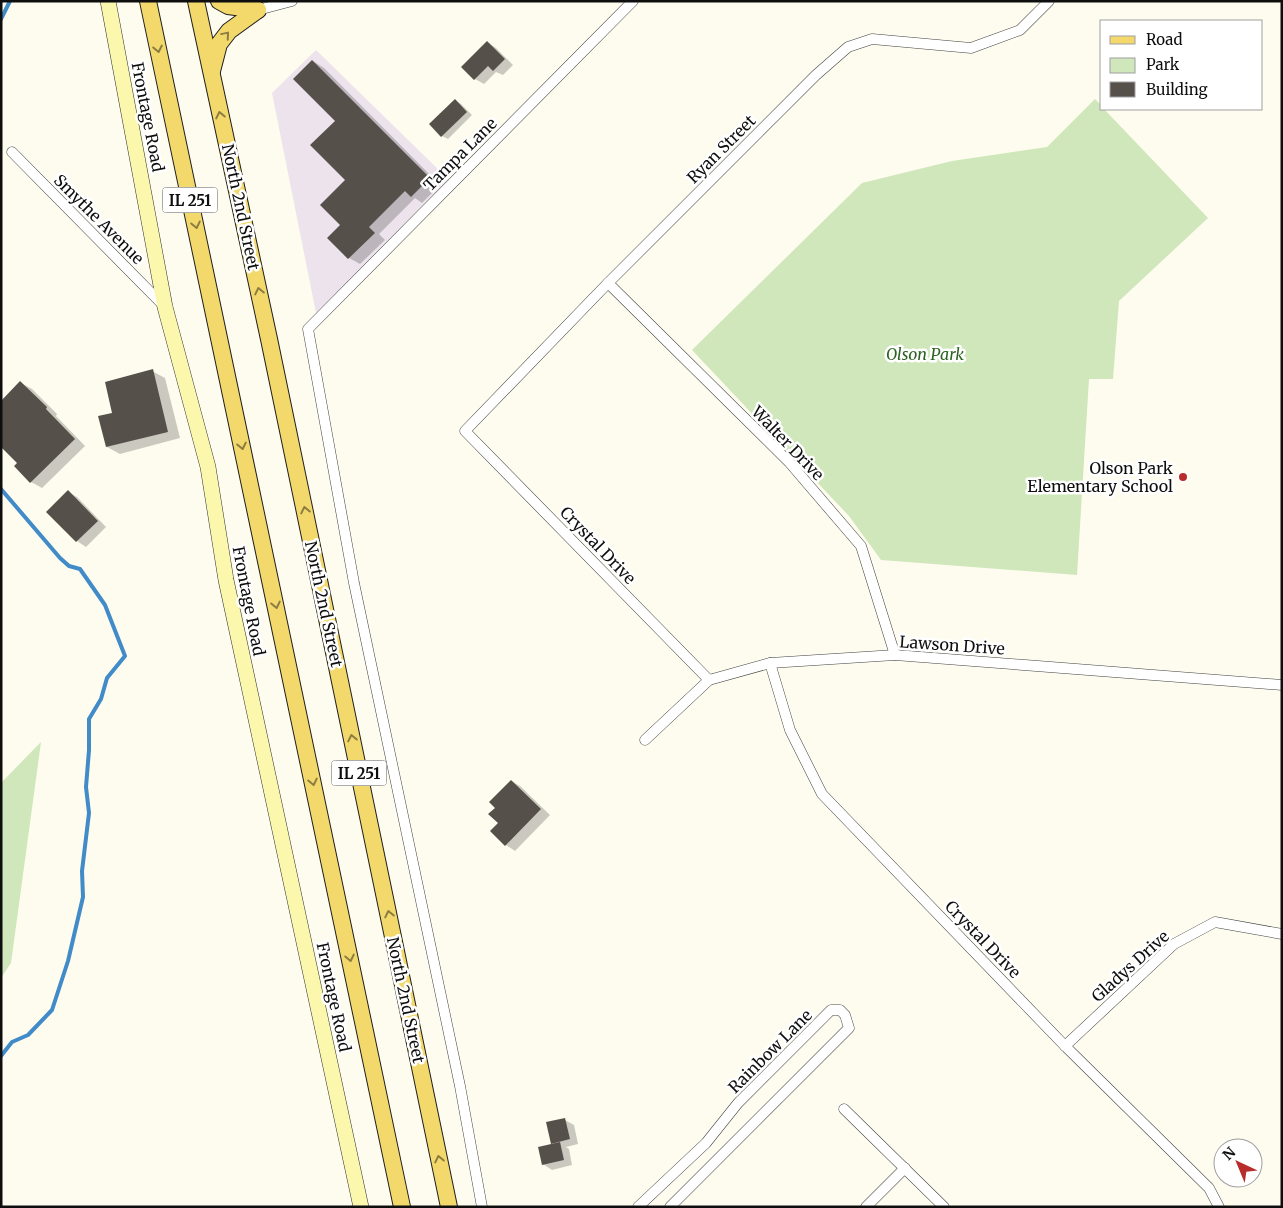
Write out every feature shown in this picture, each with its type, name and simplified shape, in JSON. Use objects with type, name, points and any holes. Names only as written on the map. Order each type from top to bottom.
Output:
[{"type":"main road","name":"IL 251","points":[[148,1],[402,1207]]},
{"type":"main road","name":"North 2nd Street","points":[[196,1],[271,348],[449,1207]]},
{"type":"main road","points":[[220,1],[228,6],[258,10]]},
{"type":"main road","points":[[211,74],[219,44],[224,37],[229,31],[258,10]]},
{"type":"street","name":"Frontage Road","points":[[108,1],[165,307],[208,467],[226,580],[361,1207]]},
{"type":"street","points":[[258,10],[292,1]]},
{"type":"street","name":"Tampa Lane","points":[[482,1207],[460,1086],[354,583],[308,329],[633,1]]},
{"type":"street","name":"Ryan Street","points":[[466,431],[608,283],[816,75],[848,48],[872,39],[971,48],[1020,30],[1048,1]]},
{"type":"street","name":"Smythe Avenue","points":[[12,152],[165,307]]},
{"type":"street","name":"Walter Drive","points":[[608,283],[788,462],[861,546],[894,655]]},
{"type":"street","name":"Crystal Drive","points":[[466,431],[709,680]]},
{"type":"street","name":"Lawson Drive","points":[[645,740],[709,680],[770,663],[894,655],[1282,686]]},
{"type":"street","name":"Crystal Drive","points":[[770,663],[790,730],[822,794],[1065,1046],[1209,1188],[1219,1207]]},
{"type":"street","name":"Gladys Drive","points":[[1065,1046],[1174,944],[1215,922],[1282,934]]},
{"type":"street","name":"Rainbow Lane","points":[[638,1207],[706,1143],[738,1103],[831,1010],[840,1010],[845,1015],[849,1028],[670,1207]]},
{"type":"street","points":[[844,1109],[944,1207]]},
{"type":"street","points":[[866,1207],[905,1168]]},
{"type":"shaded area","points":[[316,50],[448,179],[316,313],[272,93]]},
{"type":"green space","name":"Olson Park","points":[[1095,99],[1100,104],[1100,110],[1105,110],[1208,218],[1119,301],[1113,379],[1089,379],[1077,575],[881,560],[849,516],[692,350],[862,183],[952,161],[1047,147]]},
{"type":"green space","points":[[41,742],[11,963],[1,978],[1,783]]},
{"type":"building","points":[[487,41],[505,59],[493,71],[488,66],[474,80],[461,67]]},
{"type":"building","points":[[312,60],[430,178],[411,197],[405,191],[369,227],[375,233],[348,259],[327,238],[340,225],[320,205],[345,180],[310,145],[335,121],[293,79]]},
{"type":"building","points":[[455,99],[467,112],[441,137],[429,124]]},
{"type":"building","points":[[153,369],[168,432],[106,447],[98,416],[112,413],[105,382]]},
{"type":"building","points":[[20,381],[47,407],[46,409],[75,439],[30,483],[14,466],[17,463],[1,447],[1,401]]},
{"type":"building","points":[[68,490],[98,521],[76,542],[46,512]]},
{"type":"building","points":[[511,780],[541,809],[505,846],[490,831],[498,823],[488,814],[495,808],[489,802]]},
{"type":"building","points":[[565,1118],[570,1139],[551,1144],[546,1122]]},
{"type":"building","points":[[560,1142],[564,1160],[542,1165],[538,1147]]},
{"type":"waterway","points":[[1,19],[10,1]]},
{"type":"waterway","points":[[1,489],[60,558],[69,566],[80,569],[105,605],[125,656],[107,678],[101,699],[89,719],[86,787],[89,813],[82,871],[83,897],[68,961],[52,1010],[28,1035],[12,1042],[1,1056]]},
{"type":"place","name":"Olson Park Elementary School","points":[[1183,477]]}]
